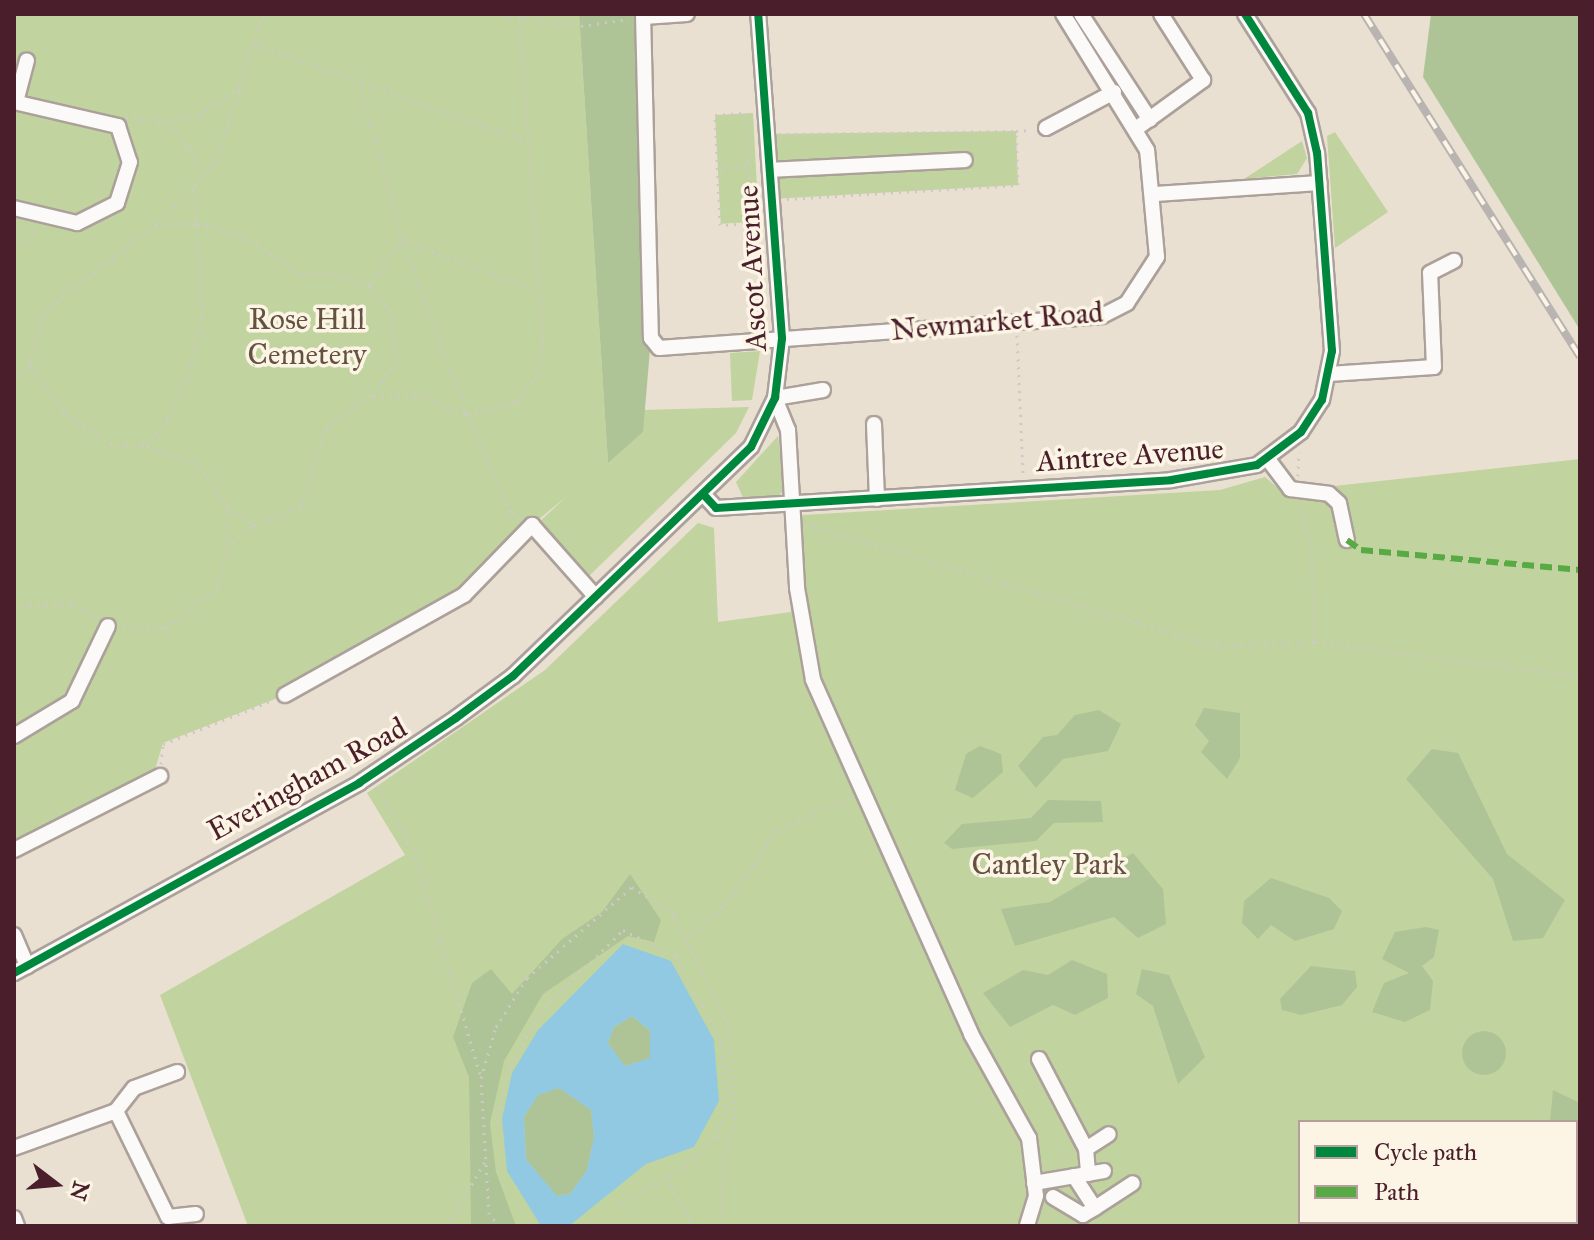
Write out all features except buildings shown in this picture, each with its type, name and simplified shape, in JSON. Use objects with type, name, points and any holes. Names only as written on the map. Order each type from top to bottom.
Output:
[{"type":"street","points":[[644,16],[687,14]]},
{"type":"street","name":"Ascot Avenue","points":[[703,494],[751,447],[775,398],[782,338],[758,14]]},
{"type":"street","name":"Newmarket Road","points":[[644,16],[653,346],[1102,316],[1127,303],[1157,257],[1155,194],[1143,124],[1114,92],[1063,14]]},
{"type":"street","points":[[1081,14],[1143,124],[1203,80],[1161,14]]},
{"type":"street","name":"Aintree Avenue","points":[[703,494],[716,508],[1171,480],[1243,469],[1267,458],[1301,432],[1329,374],[1320,183],[1308,113],[1245,14]]},
{"type":"street","points":[[14,208],[77,223],[117,203],[130,162],[118,126],[15,102],[27,60]]},
{"type":"street","points":[[1046,128],[1114,92]]},
{"type":"street","points":[[770,167],[965,160]]},
{"type":"street","points":[[1155,194],[1320,183]]},
{"type":"street","points":[[1329,374],[1434,367],[1430,273],[1454,261]]},
{"type":"street","points":[[823,390],[775,398],[788,430],[813,680],[971,1034],[1029,1138],[1034,1183],[1027,1226]]},
{"type":"street","points":[[874,424],[877,499]]},
{"type":"street","points":[[1267,458],[1297,491],[1329,494],[1339,503],[1347,540]]},
{"type":"street","name":"Everingham Road","points":[[20,970],[370,776],[513,676],[703,494]]},
{"type":"street","points":[[285,695],[464,595],[532,525],[596,597]]},
{"type":"street","points":[[14,736],[72,701],[108,626]]},
{"type":"street","points":[[14,850],[160,776]]},
{"type":"street","points":[[14,935],[20,970]]},
{"type":"street","points":[[1039,1059],[1086,1149],[1081,1175],[1095,1208]]},
{"type":"street","points":[[14,1148],[116,1111],[134,1088],[177,1072]]},
{"type":"street","points":[[116,1111],[168,1217],[196,1214]]},
{"type":"street","points":[[1086,1149],[1109,1134]]},
{"type":"street","points":[[1034,1183],[1104,1171]]},
{"type":"street","points":[[1053,1197],[1083,1215],[1133,1183]]},
{"type":"street","points":[[14,1218],[17,1226]]},
{"type":"path","points":[[14,382],[30,364],[43,312],[155,225],[204,176],[243,85],[263,14]]},
{"type":"path","points":[[494,14],[520,23],[581,26],[644,16]]},
{"type":"path","points":[[374,395],[419,395],[467,415],[515,402],[539,373],[543,340],[536,290],[519,14]]},
{"type":"path","points":[[256,44],[361,87],[526,141]]},
{"type":"path","points":[[118,126],[129,114],[165,122],[199,115],[243,85]]},
{"type":"path","points":[[361,87],[402,240],[467,415],[511,513],[532,525]]},
{"type":"path","points":[[746,113],[749,167],[752,223],[720,225],[715,115],[746,113]]},
{"type":"path","points":[[165,122],[190,147],[204,176]]},
{"type":"path","points":[[768,134],[1046,128]]},
{"type":"path","points":[[771,199],[1018,185],[1016,131]]},
{"type":"path","points":[[720,169],[770,167]]},
{"type":"path","points":[[147,446],[190,368],[202,314],[195,187]]},
{"type":"path","points":[[14,250],[54,218]]},
{"type":"path","points":[[155,225],[198,223],[243,236],[300,274],[332,273],[369,286],[392,314],[396,361],[374,395],[327,427],[301,506],[254,525],[227,549]]},
{"type":"path","points":[[402,240],[536,290]]},
{"type":"path","points":[[369,286],[402,240]]},
{"type":"path","points":[[1016,323],[1023,487]]},
{"type":"path","points":[[30,364],[64,412],[110,444],[147,446],[198,465],[228,508],[254,525]]},
{"type":"path","points":[[1301,432],[1297,491],[1311,548],[1315,642]]},
{"type":"path","points":[[14,606],[75,604],[108,626],[166,628],[217,588],[227,549],[228,508]]},
{"type":"path","points":[[795,520],[1216,646],[1315,642],[1580,676]]},
{"type":"path","points":[[160,776],[163,744],[285,695]]},
{"type":"path","points":[[370,776],[416,857],[481,1078],[489,1214],[500,1226]]},
{"type":"path","points":[[685,940],[725,905],[776,831],[861,792]]},
{"type":"path","points":[[481,1078],[514,992],[623,890],[641,888],[655,897],[713,988],[734,1061],[735,1124],[726,1143],[720,1226]]},
{"type":"path","points":[[497,1124],[510,1065],[545,1007],[623,930],[676,956],[721,1040],[727,1104],[717,1136],[667,1177],[615,1207]]},
{"type":"path","points":[[447,1226],[487,1158]]},
{"type":"path","points":[[667,1177],[692,1226]]},
{"type":"green space","name":"Rose Hill Cemetery","points":[[14,14],[579,14],[608,462],[643,432],[643,410],[749,407],[736,433],[587,578],[537,524],[567,496],[532,525],[464,595],[285,695],[163,743],[154,773],[14,846]]},
{"type":"green space","points":[[579,14],[643,14],[651,338],[643,432],[608,463]]},
{"type":"green space","points":[[1431,14],[1580,14],[1580,330],[1423,77]]},
{"type":"green space","points":[[753,113],[759,222],[721,224],[715,115]]},
{"type":"green space","points":[[1016,131],[1018,185],[771,199],[768,134]]},
{"type":"green space","points":[[1335,132],[1388,212],[1335,248],[1327,136]]},
{"type":"green space","points":[[1302,141],[1307,158],[1297,174],[1244,179]]},
{"type":"green space","points":[[760,351],[752,400],[732,401],[730,353]]},
{"type":"green space","points":[[778,436],[785,487],[777,499],[744,500],[736,482]]},
{"type":"green space","name":"Cantley Park","points":[[1580,459],[1580,1226],[248,1226],[160,995],[405,855],[367,793],[545,670],[698,523],[714,528],[718,622],[791,612],[787,516],[1220,490],[1265,477],[1280,490],[1316,499],[1316,488]]},
{"type":"green space","points":[[1204,708],[1240,713],[1240,758],[1227,779],[1201,752],[1209,741],[1195,725]]},
{"type":"green space","points":[[1099,710],[1121,724],[1108,751],[1063,759],[1036,788],[1018,766],[1043,737],[1057,735],[1075,715]]},
{"type":"green space","points":[[980,746],[1001,754],[1003,772],[973,798],[955,790],[966,754]]},
{"type":"green space","points":[[1432,749],[1458,753],[1507,854],[1565,900],[1543,938],[1513,941],[1493,879],[1406,779]]},
{"type":"green space","points":[[1048,800],[1101,801],[1103,822],[1054,823],[1036,841],[952,849],[944,843],[962,824],[1031,818]]},
{"type":"green space","points":[[1133,853],[1163,889],[1166,924],[1138,938],[1114,917],[1015,946],[1001,909],[1050,902]]},
{"type":"green space","points":[[630,874],[661,920],[654,942],[628,936],[543,994],[504,1061],[490,1123],[496,1172],[516,1226],[471,1226],[469,1077],[453,1037],[472,983],[491,969],[512,994],[562,939],[602,912]]},
{"type":"green space","points":[[1271,878],[1329,898],[1342,911],[1334,929],[1295,941],[1271,925],[1258,939],[1242,923],[1244,901]]},
{"type":"green space","points":[[1426,927],[1439,930],[1434,957],[1422,966],[1433,981],[1430,1010],[1405,1022],[1372,1012],[1384,983],[1409,973],[1382,959],[1395,932]]},
{"type":"green space","points":[[1072,960],[1107,974],[1108,998],[1075,1015],[1053,1005],[1010,1027],[983,993],[1023,970],[1048,975]]},
{"type":"green space","points":[[1311,966],[1355,971],[1357,987],[1342,1005],[1301,1015],[1282,1010],[1280,999]]},
{"type":"green space","points":[[1142,969],[1169,975],[1205,1057],[1178,1084],[1153,1006],[1136,994]]},
{"type":"green space","points":[[632,1016],[650,1031],[650,1059],[624,1066],[608,1043],[614,1027]]},
{"type":"green space","points":[[1484,1031],[1499,1038],[1506,1053],[1499,1068],[1484,1075],[1469,1068],[1462,1053],[1469,1038]]},
{"type":"green space","points":[[559,1087],[591,1110],[594,1137],[587,1170],[570,1194],[556,1196],[526,1159],[524,1117],[538,1095]]},
{"type":"green space","points":[[1553,1090],[1580,1103],[1578,1156],[1578,1120],[1550,1120]]},
{"type":"water","points":[[623,944],[671,961],[714,1040],[719,1101],[694,1147],[646,1164],[569,1226],[541,1226],[507,1171],[502,1119],[512,1073],[538,1030]],"holes":[[[632,1016],[650,1031],[650,1058],[625,1066],[608,1043],[614,1027]],[[559,1088],[591,1110],[594,1137],[587,1170],[570,1194],[557,1196],[526,1159],[524,1117],[538,1095]]]},
{"type":"railway","points":[[1364,14],[1580,357]]},
{"type":"marked path","points":[[1347,540],[1361,550],[1580,570]]},
{"type":"cycle path","points":[[14,973],[359,783],[456,718],[513,676],[751,447],[775,398],[782,338],[758,14]]},
{"type":"cycle path","points":[[703,494],[716,508],[1171,480],[1257,465],[1301,432],[1322,400],[1332,351],[1317,153],[1308,113],[1245,14]]}]
